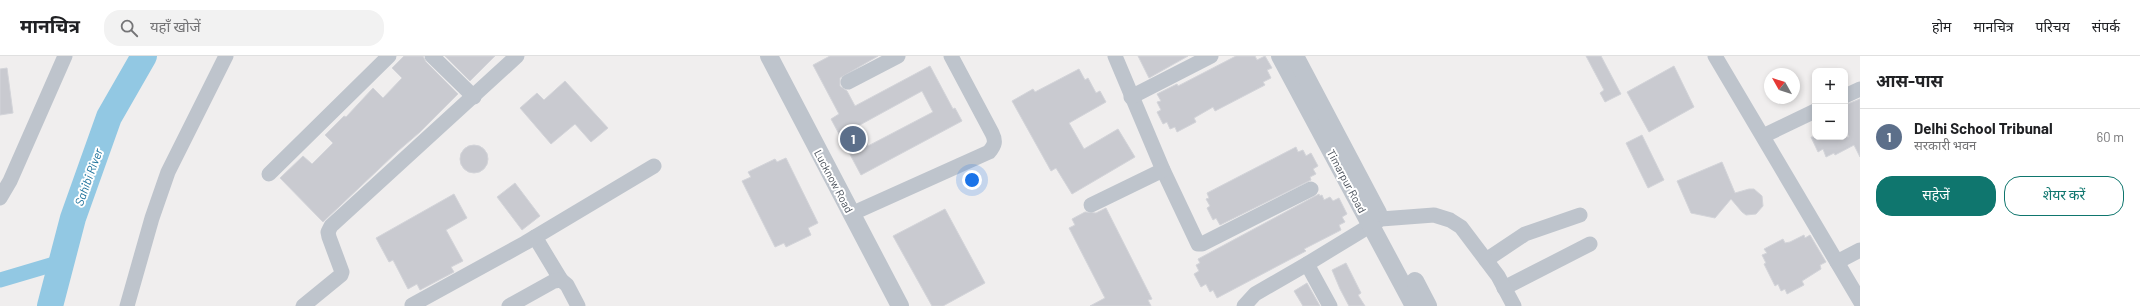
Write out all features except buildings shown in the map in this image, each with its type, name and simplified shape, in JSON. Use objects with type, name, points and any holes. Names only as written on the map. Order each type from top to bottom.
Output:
[{"type":"street","points":[[0,198],[10,181],[65,56]]},
{"type":"street","points":[[127,306],[152,218],[168,172],[226,56]]},
{"type":"street","points":[[269,174],[390,56]]},
{"type":"street","points":[[432,56],[474,97]]},
{"type":"street","points":[[303,306],[341,275],[342,272],[329,237],[328,232],[331,226],[518,56]]},
{"type":"street","name":"Lucknow Road","points":[[768,56],[900,306]]},
{"type":"street","points":[[848,82],[898,56]]},
{"type":"street","points":[[851,214],[989,152],[994,146],[995,140],[992,133],[951,56]]},
{"type":"street","points":[[1114,56],[1163,170],[1198,244],[1202,244],[1311,189]]},
{"type":"street","points":[[1131,97],[1211,56]]},
{"type":"street","name":"Timarpur Road","points":[[1280,56],[1376,222],[1428,306]]},
{"type":"street","name":"Timarpur Road","points":[[1295,56],[1376,222],[1414,306]]},
{"type":"street","points":[[1715,56],[1859,299]]},
{"type":"street","points":[[1848,95],[1860,89]]},
{"type":"street","points":[[1763,136],[1812,112]]},
{"type":"street","points":[[412,305],[535,237],[654,166]]},
{"type":"street","points":[[1091,205],[1163,170]]},
{"type":"street","points":[[1244,306],[1255,294],[1376,222],[1434,215],[1450,220],[1461,227],[1486,260],[1514,306]]},
{"type":"street","points":[[1486,260],[1525,234],[1580,215]]},
{"type":"street","points":[[535,237],[578,306]]},
{"type":"street","points":[[1504,288],[1590,244]]},
{"type":"street","points":[[1837,262],[1860,250]]},
{"type":"street","points":[[1307,264],[1330,306]]},
{"type":"street","points":[[509,306],[554,281],[561,280]]},
{"type":"waterway","name":"Sahibi River","points":[[50,306],[73,218],[109,117],[144,56]]},
{"type":"waterway","points":[[0,280],[61,262]]},
{"type":"place","name":"Delhi School Tribunal","points":[[853,139]]}]
